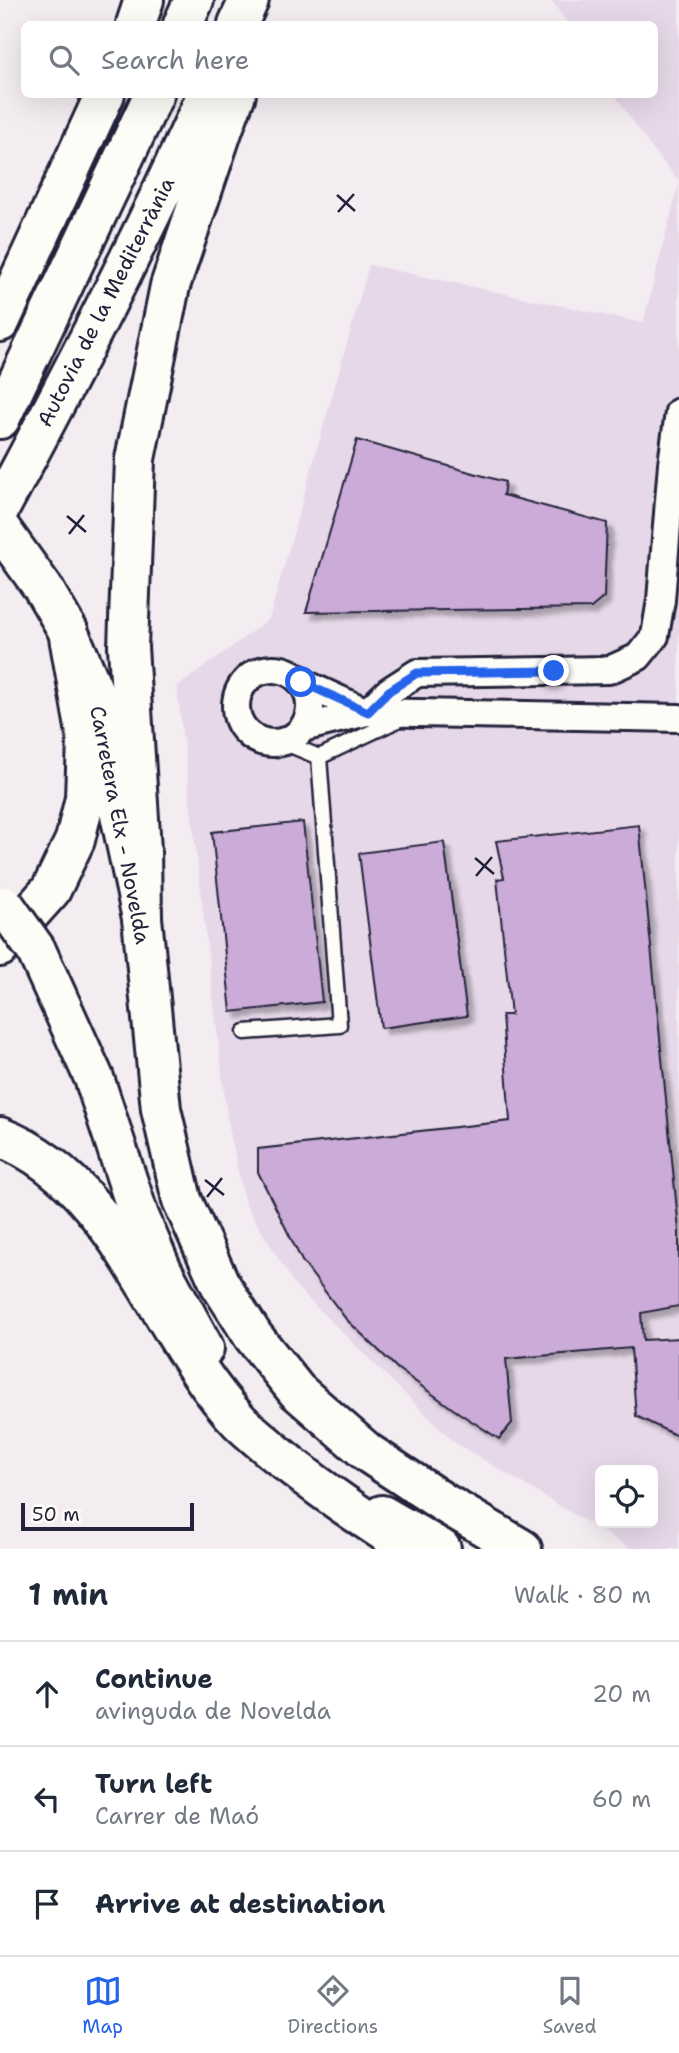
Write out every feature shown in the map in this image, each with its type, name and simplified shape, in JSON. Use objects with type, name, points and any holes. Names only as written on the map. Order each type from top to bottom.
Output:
[{"type":"main road","points":[[137,21],[144,0]]},
{"type":"main road","points":[[184,21],[194,0]]},
{"type":"main road","points":[[239,21],[249,0]]},
{"type":"main road","points":[[267,21],[276,0]]},
{"type":"main road","points":[[0,322],[103,98]]},
{"type":"main road","name":"Autovia de la Mediterrània","points":[[0,419],[152,98]]},
{"type":"main road","name":"Autovia de la Mediterrània","points":[[0,508],[56,405],[205,98]]},
{"type":"main road","points":[[142,918],[141,850],[128,647],[135,459],[170,286],[234,98]]},
{"type":"main road","name":"Carretera Elx - Novelda","points":[[0,528],[43,588],[68,631],[94,692],[142,918],[161,1109],[182,1200],[220,1284],[246,1326],[297,1391],[368,1453],[444,1503],[522,1549]]},
{"type":"main road","points":[[18,948],[51,890],[75,840],[85,798],[87,739],[68,631]]},
{"type":"main road","points":[[3,903],[18,948],[94,1078],[148,1237],[201,1345],[242,1399],[300,1456],[373,1510],[441,1549]]},
{"type":"main road","points":[[0,1137],[49,1162],[113,1232],[193,1363],[240,1422],[348,1509],[411,1549]]},
{"type":"street","points":[[368,712],[389,691],[417,673],[609,670],[638,657],[655,636],[661,600],[679,412]]},
{"type":"street","points":[[368,712],[301,682],[288,673],[271,670],[259,672],[249,678],[238,696],[236,710],[240,723],[248,733],[266,743],[368,712],[679,718]]},
{"type":"street","points":[[293,735],[308,718],[310,706],[309,696],[301,682]]},
{"type":"street","points":[[617,715],[679,701]]},
{"type":"lane","points":[[318,757],[413,713]]},
{"type":"lane","points":[[245,1032],[339,1025],[318,757],[293,735]]},
{"type":"shaded area","points":[[551,0],[679,0],[679,181],[649,145],[617,98],[658,98],[658,21],[566,21]]},
{"type":"shaded area","points":[[679,183],[679,1549],[631,1549],[596,1528],[658,1528],[658,1465],[595,1465],[595,1527],[454,1442],[296,1287],[245,1204],[227,1117],[177,687],[269,619],[369,265],[643,323]]},
{"type":"building","points":[[357,440],[505,482],[503,495],[607,523],[604,597],[591,608],[306,612]]},
{"type":"building","points":[[303,822],[322,1002],[231,1012],[212,832]]},
{"type":"building","points":[[639,825],[679,1231],[679,1306],[641,1313],[643,1340],[679,1338],[679,1437],[636,1416],[631,1348],[506,1359],[512,1423],[499,1439],[398,1369],[346,1319],[302,1261],[258,1172],[258,1149],[510,1121],[502,1015],[511,1015],[497,879],[504,878],[496,841]]},
{"type":"building","points":[[444,842],[467,1016],[381,1028],[359,853]]},
{"type":"route","points":[[301,682],[368,712],[389,691],[417,673],[554,671]]}]
